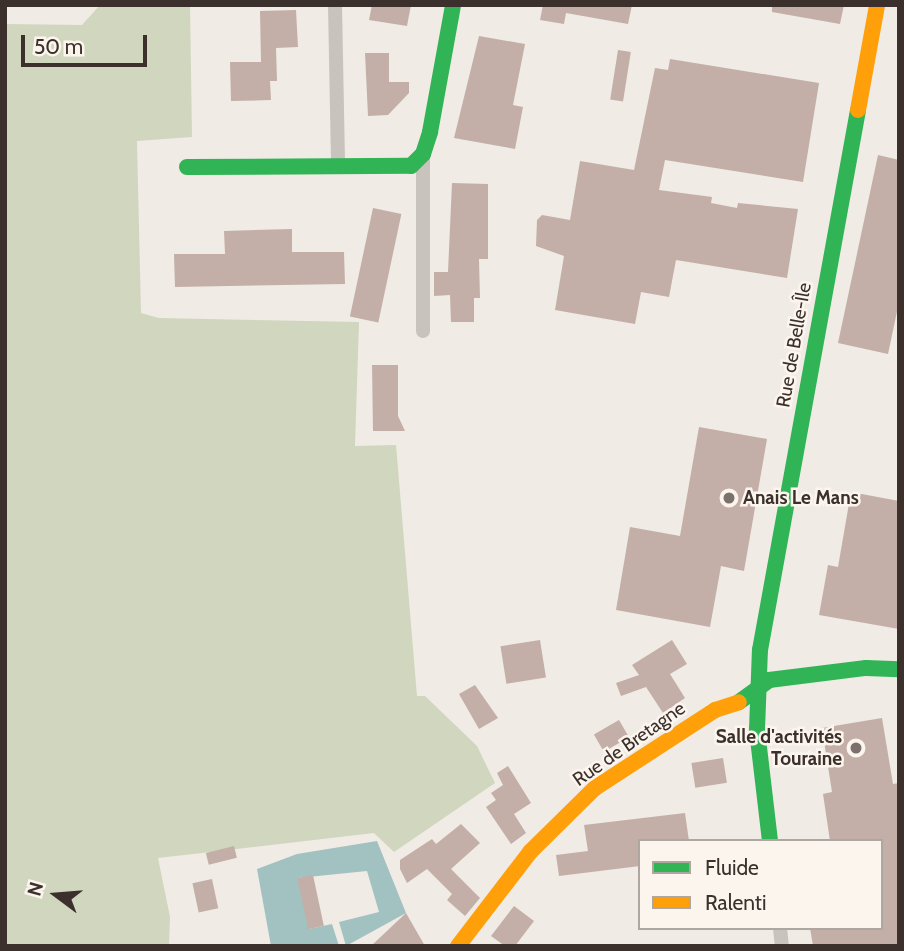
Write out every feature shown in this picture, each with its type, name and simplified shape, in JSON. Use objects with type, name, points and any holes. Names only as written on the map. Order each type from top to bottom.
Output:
[{"type":"street","points":[[335,5],[338,166]]},
{"type":"street","points":[[423,331],[422,154],[453,5]]},
{"type":"street","name":"Rue de Belle-Île","points":[[770,839],[756,692],[760,650],[877,5]]},
{"type":"street","points":[[187,167],[411,166],[422,154]]},
{"type":"street","name":"Rue de Bretagne","points":[[458,946],[530,852],[595,788],[715,710],[756,692],[769,680],[866,668],[899,669]]},
{"type":"green space","points":[[100,5],[190,5],[192,137],[137,141],[141,313],[159,318],[359,322],[355,446],[396,445],[417,696],[425,696],[477,746],[495,783],[394,852],[374,833],[158,858],[170,917],[169,946],[5,946],[5,24],[82,25]]},
{"type":"water","points":[[377,841],[406,913],[346,946],[339,922],[379,912],[367,871],[298,878],[309,929],[332,924],[339,946],[271,946],[257,869],[297,854]]},
{"type":"building","points":[[372,5],[411,5],[407,26],[369,20]]},
{"type":"building","points":[[543,5],[632,5],[628,24],[566,13],[564,24],[540,20]]},
{"type":"building","points":[[772,5],[844,5],[840,24],[772,12]]},
{"type":"building","points":[[296,10],[298,47],[276,48],[277,81],[270,81],[271,100],[231,101],[230,62],[261,62],[260,11]]},
{"type":"building","points":[[479,36],[525,44],[513,105],[523,107],[515,149],[454,138]]},
{"type":"building","points":[[618,50],[631,52],[623,101],[610,99]]},
{"type":"building","points":[[365,53],[389,53],[389,82],[409,82],[409,93],[388,115],[368,116]]},
{"type":"building","points":[[670,59],[819,83],[803,182],[665,160],[659,190],[712,197],[711,203],[737,208],[738,203],[798,209],[787,278],[676,260],[669,297],[641,292],[635,324],[555,310],[564,256],[536,246],[537,220],[542,215],[570,220],[580,161],[634,170],[655,68],[668,70]]},
{"type":"building","points":[[878,155],[899,160],[899,302],[888,354],[838,343]]},
{"type":"building","points":[[452,183],[488,184],[488,259],[479,259],[480,298],[474,298],[474,322],[451,322],[450,295],[434,296],[434,272],[448,272]]},
{"type":"building","points":[[373,208],[401,214],[378,323],[350,317]]},
{"type":"building","points":[[292,229],[292,252],[344,252],[345,284],[175,287],[174,254],[225,254],[224,231]]},
{"type":"building","points":[[372,365],[398,365],[398,416],[405,431],[373,431]]},
{"type":"building","points":[[699,427],[767,439],[744,571],[721,566],[710,627],[616,610],[630,527],[680,536]]},
{"type":"building","points":[[851,492],[899,501],[899,629],[819,615],[828,565],[838,567]]},
{"type":"building","points":[[540,640],[546,678],[506,684],[500,646]]},
{"type":"building","points":[[672,640],[687,664],[670,674],[685,698],[663,713],[646,687],[621,696],[616,683],[639,675],[632,665]]},
{"type":"building","points":[[475,685],[498,718],[479,729],[459,694]]},
{"type":"building","points":[[882,718],[893,784],[899,783],[899,946],[813,946],[810,930],[883,930],[883,839],[830,839],[823,794],[832,792],[822,728]]},
{"type":"building","points":[[619,720],[629,737],[604,752],[594,734]]},
{"type":"building","points":[[723,758],[727,783],[695,788],[691,763]]},
{"type":"building","points":[[508,766],[531,803],[514,814],[526,833],[511,844],[486,807],[496,800],[491,793],[503,785],[497,773]]},
{"type":"building","points":[[685,813],[689,839],[638,839],[638,866],[559,876],[556,855],[588,851],[584,825]]},
{"type":"building","points":[[461,824],[480,843],[451,869],[480,898],[465,916],[447,900],[452,894],[427,869],[407,883],[400,869],[400,860],[432,839],[436,844]]},
{"type":"building","points":[[234,846],[237,858],[209,865],[206,853]]},
{"type":"building","points":[[313,875],[324,926],[308,929],[297,878]]},
{"type":"building","points":[[212,879],[218,908],[199,913],[192,883]]},
{"type":"building","points":[[514,906],[534,921],[515,946],[505,946],[491,936]]},
{"type":"building","points":[[406,913],[425,946],[371,946]]},
{"type":"traffic: fast","points":[[187,167],[411,166],[423,154],[430,132],[453,5]]},
{"type":"traffic: fast","points":[[770,839],[757,730],[760,650],[858,110]]},
{"type":"traffic: fast","points":[[739,702],[769,680],[866,668],[899,669]]},
{"type":"traffic: slow","points":[[858,110],[877,5]]},
{"type":"traffic: slow","points":[[458,946],[530,852],[595,788],[715,710],[739,702]]},
{"type":"place","name":"Anais Le Mans","points":[[729,498]]},
{"type":"place","name":"Salle d'activités Touraine","points":[[856,748]]}]
